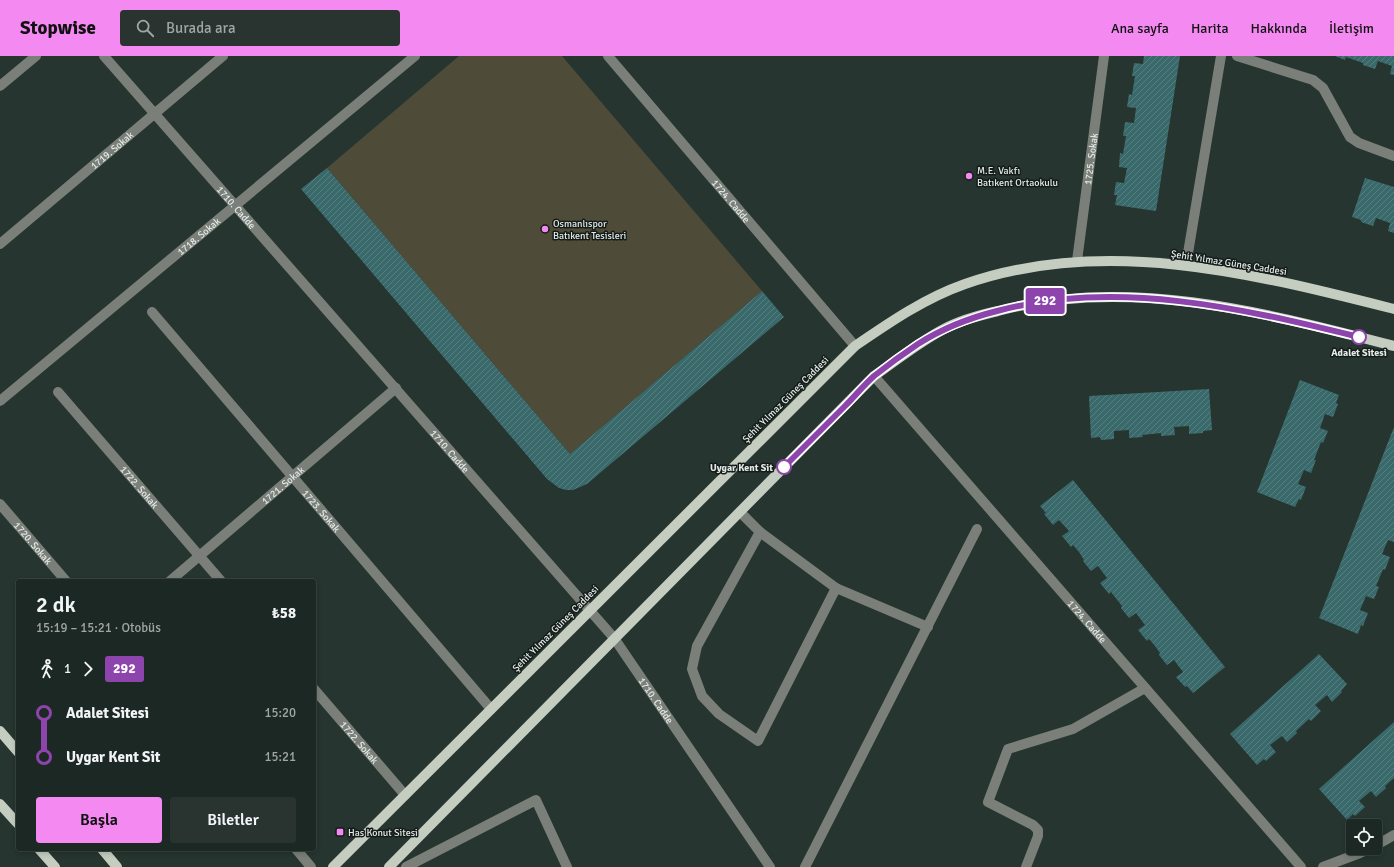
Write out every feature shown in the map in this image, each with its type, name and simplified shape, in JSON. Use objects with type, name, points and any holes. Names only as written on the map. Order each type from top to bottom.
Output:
[{"type":"main road","name":"Şehit Yılmaz Güneş Caddesi","points":[[333,867],[855,346],[910,309],[964,285],[1013,270],[1076,261],[1136,261],[1186,265],[1309,287],[1394,308]]},
{"type":"main road","points":[[389,867],[874,376],[918,344],[945,328],[976,316],[1018,306],[1095,296],[1161,299],[1211,306],[1298,322],[1394,346]]},
{"type":"main road","points":[[0,731],[16,750]]},
{"type":"main road","points":[[0,804],[16,822]]},
{"type":"main road","points":[[41,851],[55,867]]},
{"type":"main road","points":[[104,851],[117,867]]},
{"type":"street","points":[[0,86],[36,56]]},
{"type":"street","name":"1710. Cadde","points":[[104,56],[614,638],[770,867]]},
{"type":"street","name":"1719. Sokak","points":[[0,244],[223,56]]},
{"type":"street","name":"1718. Sokak","points":[[0,401],[415,56]]},
{"type":"street","name":"1724. Cadde","points":[[608,56],[855,346]]},
{"type":"street","name":"1725. Sokak","points":[[1076,261],[1104,56]]},
{"type":"street","points":[[1186,265],[1221,56]]},
{"type":"street","points":[[1237,56],[1313,80],[1323,88],[1350,137],[1359,143],[1394,156]]},
{"type":"street","name":"1723. Sokak","points":[[152,312],[491,709]]},
{"type":"street","name":"1724. Cadde","points":[[874,376],[1301,867]]},
{"type":"street","name":"1721. Sokak","points":[[172,579],[396,388]]},
{"type":"street","name":"1722. Sokak","points":[[58,392],[219,579]]},
{"type":"street","name":"1720. Sokak","points":[[0,504],[64,579]]},
{"type":"street","points":[[740,512],[760,532],[836,588],[928,627]]},
{"type":"street","points":[[806,867],[977,529]]},
{"type":"street","points":[[760,532],[697,646],[692,669],[702,696],[719,714],[758,741],[836,588]]},
{"type":"street","points":[[1026,867],[1038,836],[1038,830],[1034,825],[988,802],[1008,749],[1073,729],[1145,688]]},
{"type":"street","name":"1722. Sokak","points":[[316,691],[405,794]]},
{"type":"street","points":[[406,867],[536,800],[566,867]]},
{"type":"street","points":[[1382,842],[1394,835]]},
{"type":"street","points":[[298,851],[311,867]]},
{"type":"street","points":[[1324,867],[1355,855]]},
{"type":"shaded area","name":"Osmanlıspor Batıkent Tesisleri","points":[[459,56],[562,56],[762,291],[570,454],[327,168]]},
{"type":"building","points":[[1144,56],[1180,56],[1156,211],[1115,205],[1117,195],[1114,195],[1116,182],[1124,183],[1127,168],[1119,167],[1120,153],[1123,154],[1126,136],[1123,136],[1125,122],[1134,123],[1136,108],[1127,107],[1129,94],[1132,95],[1135,76],[1132,76],[1134,63],[1143,64]]},
{"type":"building","points":[[1335,56],[1394,56],[1394,75],[1390,74],[1392,66],[1378,61],[1375,69],[1346,57],[1345,60]]},
{"type":"building","points":[[327,168],[570,454],[762,291],[784,317],[587,484],[573,490],[559,488],[547,479],[301,189]]},
{"type":"building","points":[[1365,178],[1394,187],[1394,233],[1388,231],[1390,223],[1376,218],[1373,226],[1352,217]]},
{"type":"building","points":[[1300,380],[1339,395],[1336,403],[1338,404],[1333,417],[1325,414],[1320,428],[1328,431],[1323,443],[1321,442],[1311,473],[1304,470],[1298,484],[1306,487],[1301,500],[1299,499],[1295,507],[1257,492]]},
{"type":"building","points":[[1209,389],[1212,430],[1203,431],[1203,433],[1189,434],[1189,426],[1174,427],[1175,435],[1161,436],[1161,433],[1129,438],[1129,430],[1114,431],[1114,439],[1101,440],[1100,437],[1091,438],[1089,396]]},
{"type":"building","points":[[1394,427],[1394,542],[1388,540],[1382,554],[1390,557],[1376,586],[1379,587],[1374,599],[1366,596],[1360,610],[1368,613],[1358,634],[1319,618]]},
{"type":"building","points":[[1073,480],[1225,667],[1193,693],[1176,677],[1183,672],[1174,660],[1167,665],[1159,655],[1160,653],[1155,646],[1149,639],[1147,641],[1138,630],[1145,625],[1136,613],[1129,618],[1111,592],[1109,594],[1100,583],[1107,578],[1098,566],[1091,571],[1083,561],[1084,560],[1079,552],[1073,545],[1071,547],[1062,536],[1069,531],[1059,520],[1053,525],[1044,514],[1046,513],[1040,506]]},
{"type":"building","points":[[1319,654],[1347,684],[1341,691],[1342,692],[1332,702],[1327,695],[1315,705],[1321,711],[1311,721],[1309,719],[1287,742],[1282,736],[1270,745],[1276,752],[1266,761],[1264,759],[1257,765],[1230,734]]},
{"type":"building","points":[[1394,722],[1394,778],[1376,797],[1371,791],[1359,801],[1365,807],[1355,816],[1353,814],[1346,819],[1319,789]]},
{"type":"bus line","name":"292","points":[[784,467],[874,376],[918,344],[945,328],[976,316],[1018,306],[1095,296],[1168,300],[1211,306],[1298,322],[1359,337]]},
{"type":"place","name":"M.E. Vakfı Batıkent Ortaokulu","points":[[969,176]]},
{"type":"place","name":"Osmanlıspor Batıkent Tesisleri","points":[[545,229]]},
{"type":"place","name":"Adalet Sitesi","points":[[1359,337]]},
{"type":"place","name":"Uygar Kent Sit","points":[[784,467]]},
{"type":"place","name":"Has Konut Sitesi","points":[[340,832]]}]
